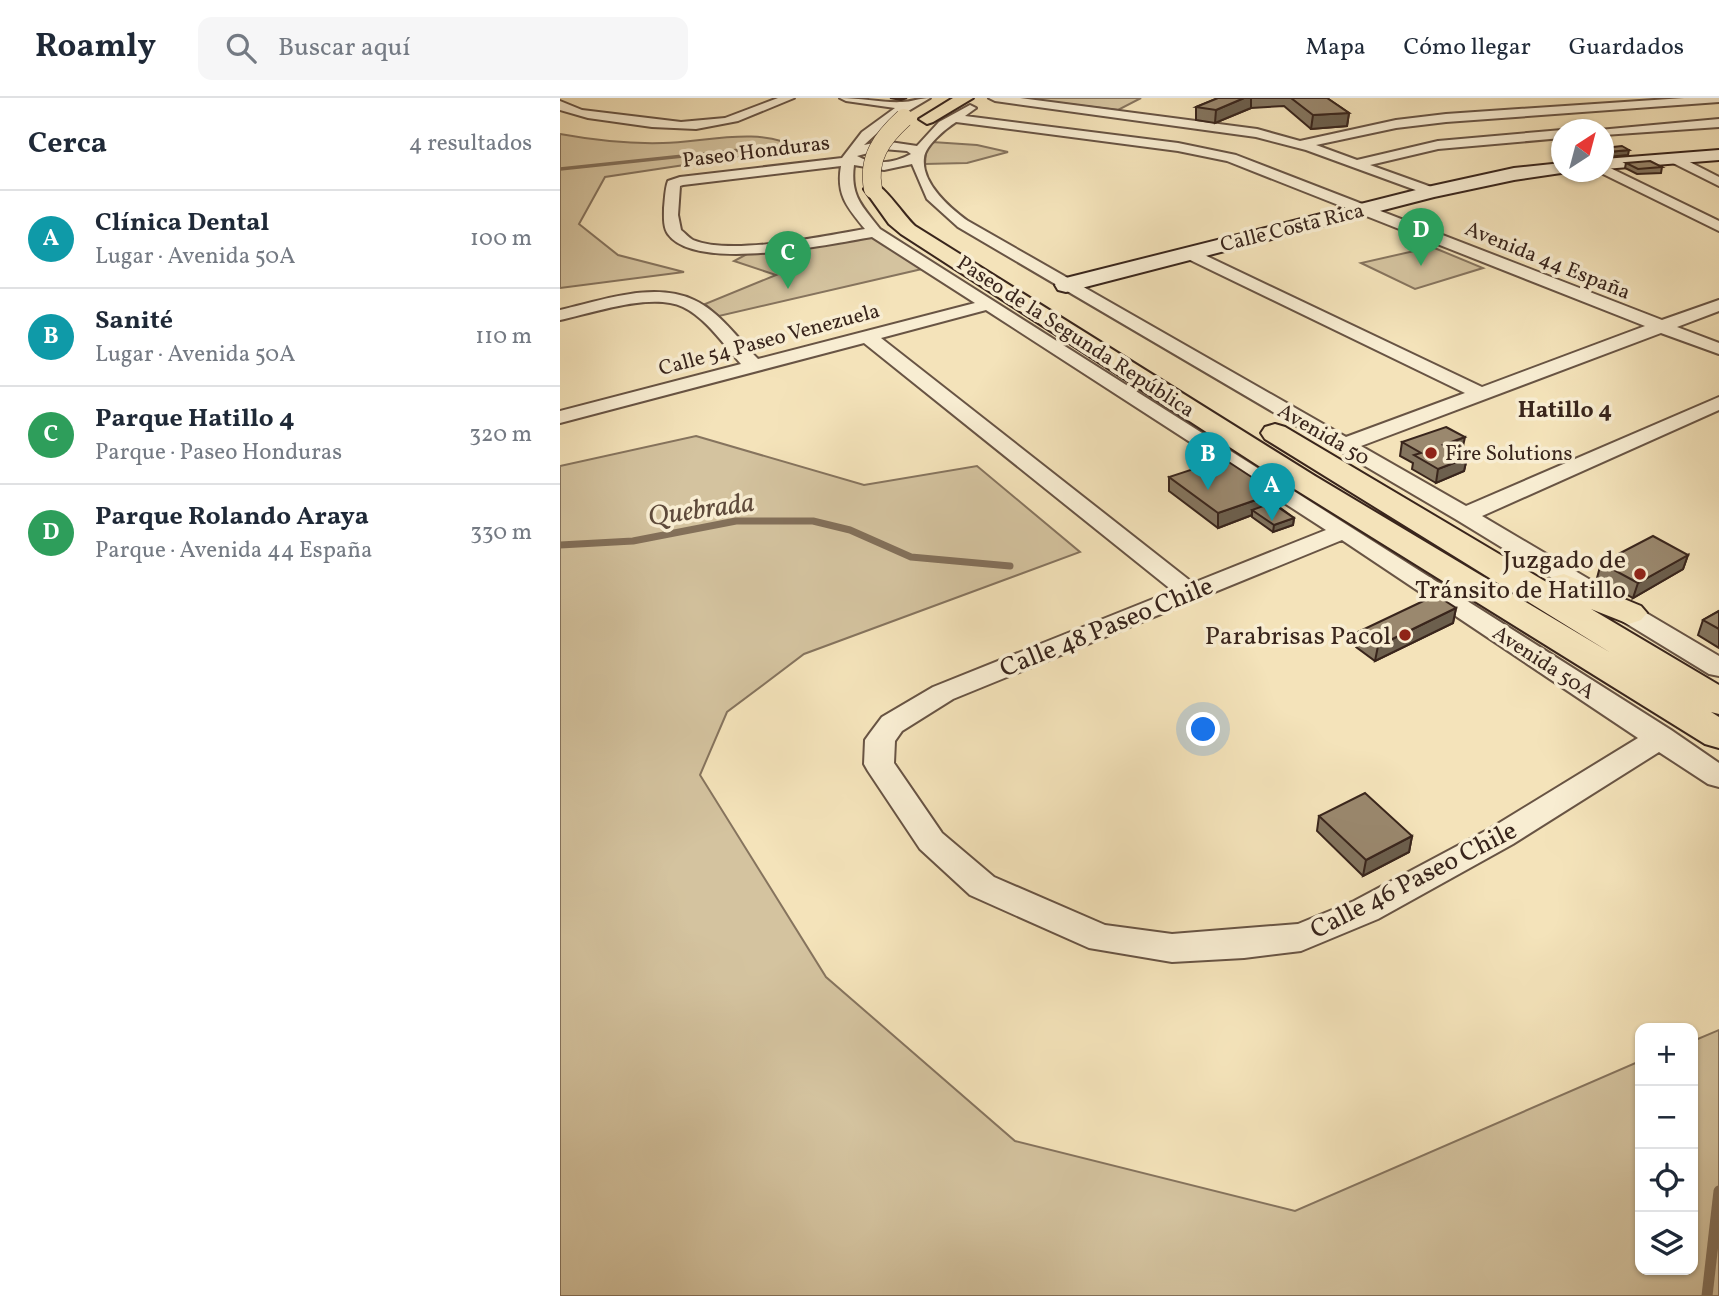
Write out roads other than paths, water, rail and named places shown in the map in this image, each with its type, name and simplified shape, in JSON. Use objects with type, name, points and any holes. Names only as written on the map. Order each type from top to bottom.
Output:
[{"type":"highway","name":"Paseo de la Segunda República","points":[[941,98],[904,112],[872,155],[870,179],[873,189],[896,220],[908,230],[1304,482],[1719,735]]},
{"type":"highway","points":[[916,198],[899,151],[912,132],[926,120],[965,98]]},
{"type":"highway","name":"Paseo de la Segunda República","points":[[916,198],[940,228],[1719,702]]},
{"type":"highway","points":[[1045,342],[1137,376]]},
{"type":"highway","points":[[1304,482],[1344,531]]},
{"type":"highway","points":[[1425,524],[1629,613]]},
{"type":"main road","points":[[1614,165],[1719,155]]},
{"type":"main road","name":"Calle Costa Rica","points":[[1066,285],[1432,192],[1514,174],[1551,169]]},
{"type":"street","points":[[566,98],[560,104],[566,110],[670,126],[727,121],[788,98]]},
{"type":"street","points":[[846,98],[904,112]]},
{"type":"street","points":[[850,156],[868,131],[924,98]]},
{"type":"street","points":[[850,156],[857,162],[877,165],[900,163],[918,154],[953,118],[988,98]]},
{"type":"street","points":[[995,98],[1240,130],[1302,144],[1432,192]]},
{"type":"street","points":[[1302,144],[1396,124],[1719,99]]},
{"type":"street","points":[[1491,103],[1551,139]]},
{"type":"street","name":"Avenida 44 España","points":[[953,118],[1215,153],[1719,349]]},
{"type":"street","points":[[1614,130],[1719,123]]},
{"type":"street","points":[[1357,164],[1438,145],[1551,135]]},
{"type":"street","points":[[850,156],[883,145],[910,147],[918,154],[921,180],[916,198]]},
{"type":"street","name":"Paseo Honduras","points":[[850,156],[680,180],[673,184],[672,230],[677,237],[695,245],[727,251],[754,250],[875,232]]},
{"type":"street","name":"Avenida 50A","points":[[850,156],[845,184],[855,207],[875,232],[1344,531],[1719,777]]},
{"type":"street","points":[[1674,158],[1719,182]]},
{"type":"street","points":[[1614,172],[1693,216],[1719,227]]},
{"type":"street","name":"Avenida 50","points":[[916,198],[1465,515],[1719,668]]},
{"type":"street","points":[[1190,254],[1480,393]]},
{"type":"street","points":[[560,315],[651,298],[690,303],[754,366]]},
{"type":"street","name":"Calle 54 Paseo Venezuela","points":[[560,417],[990,304]]},
{"type":"street","points":[[1344,445],[1719,305]]},
{"type":"street","points":[[868,337],[1189,592]]},
{"type":"street","points":[[1465,515],[1719,403]]},
{"type":"street","name":"Calle 48 Paseo Chile","points":[[880,740],[892,724],[943,693],[1344,531]]},
{"type":"street","name":"Calle 46 Paseo Chile","points":[[880,740],[879,764],[931,841],[982,886],[1101,938],[1172,948],[1244,944],[1301,937],[1366,910],[1502,836],[1661,737]]},
{"type":"waterway","points":[[560,169],[817,142]]},
{"type":"waterway","name":"Quebrada","points":[[560,545],[633,541],[736,521],[813,521],[850,530],[911,557],[1010,566]]},
{"type":"waterway","name":"Quebrada","points":[[1707,1296],[1719,1191]]},
{"type":"place","name":"Parque Rolando Araya","points":[[1421,266]]},
{"type":"place","name":"Parque Hatillo 4","points":[[788,289]]},
{"type":"place","name":"Fire Solutions","points":[[1431,453]]},
{"type":"place","name":"Sanité","points":[[1208,490]]},
{"type":"place","name":"Clínica Dental","points":[[1272,521]]},
{"type":"place","name":"Juzgado de Tránsito de Hatillo","points":[[1640,574]]},
{"type":"place","name":"Parabrisas Pacol","points":[[1405,635]]},
{"type":"district","name":"Hatillo 4","points":[[1565,409]]}]
